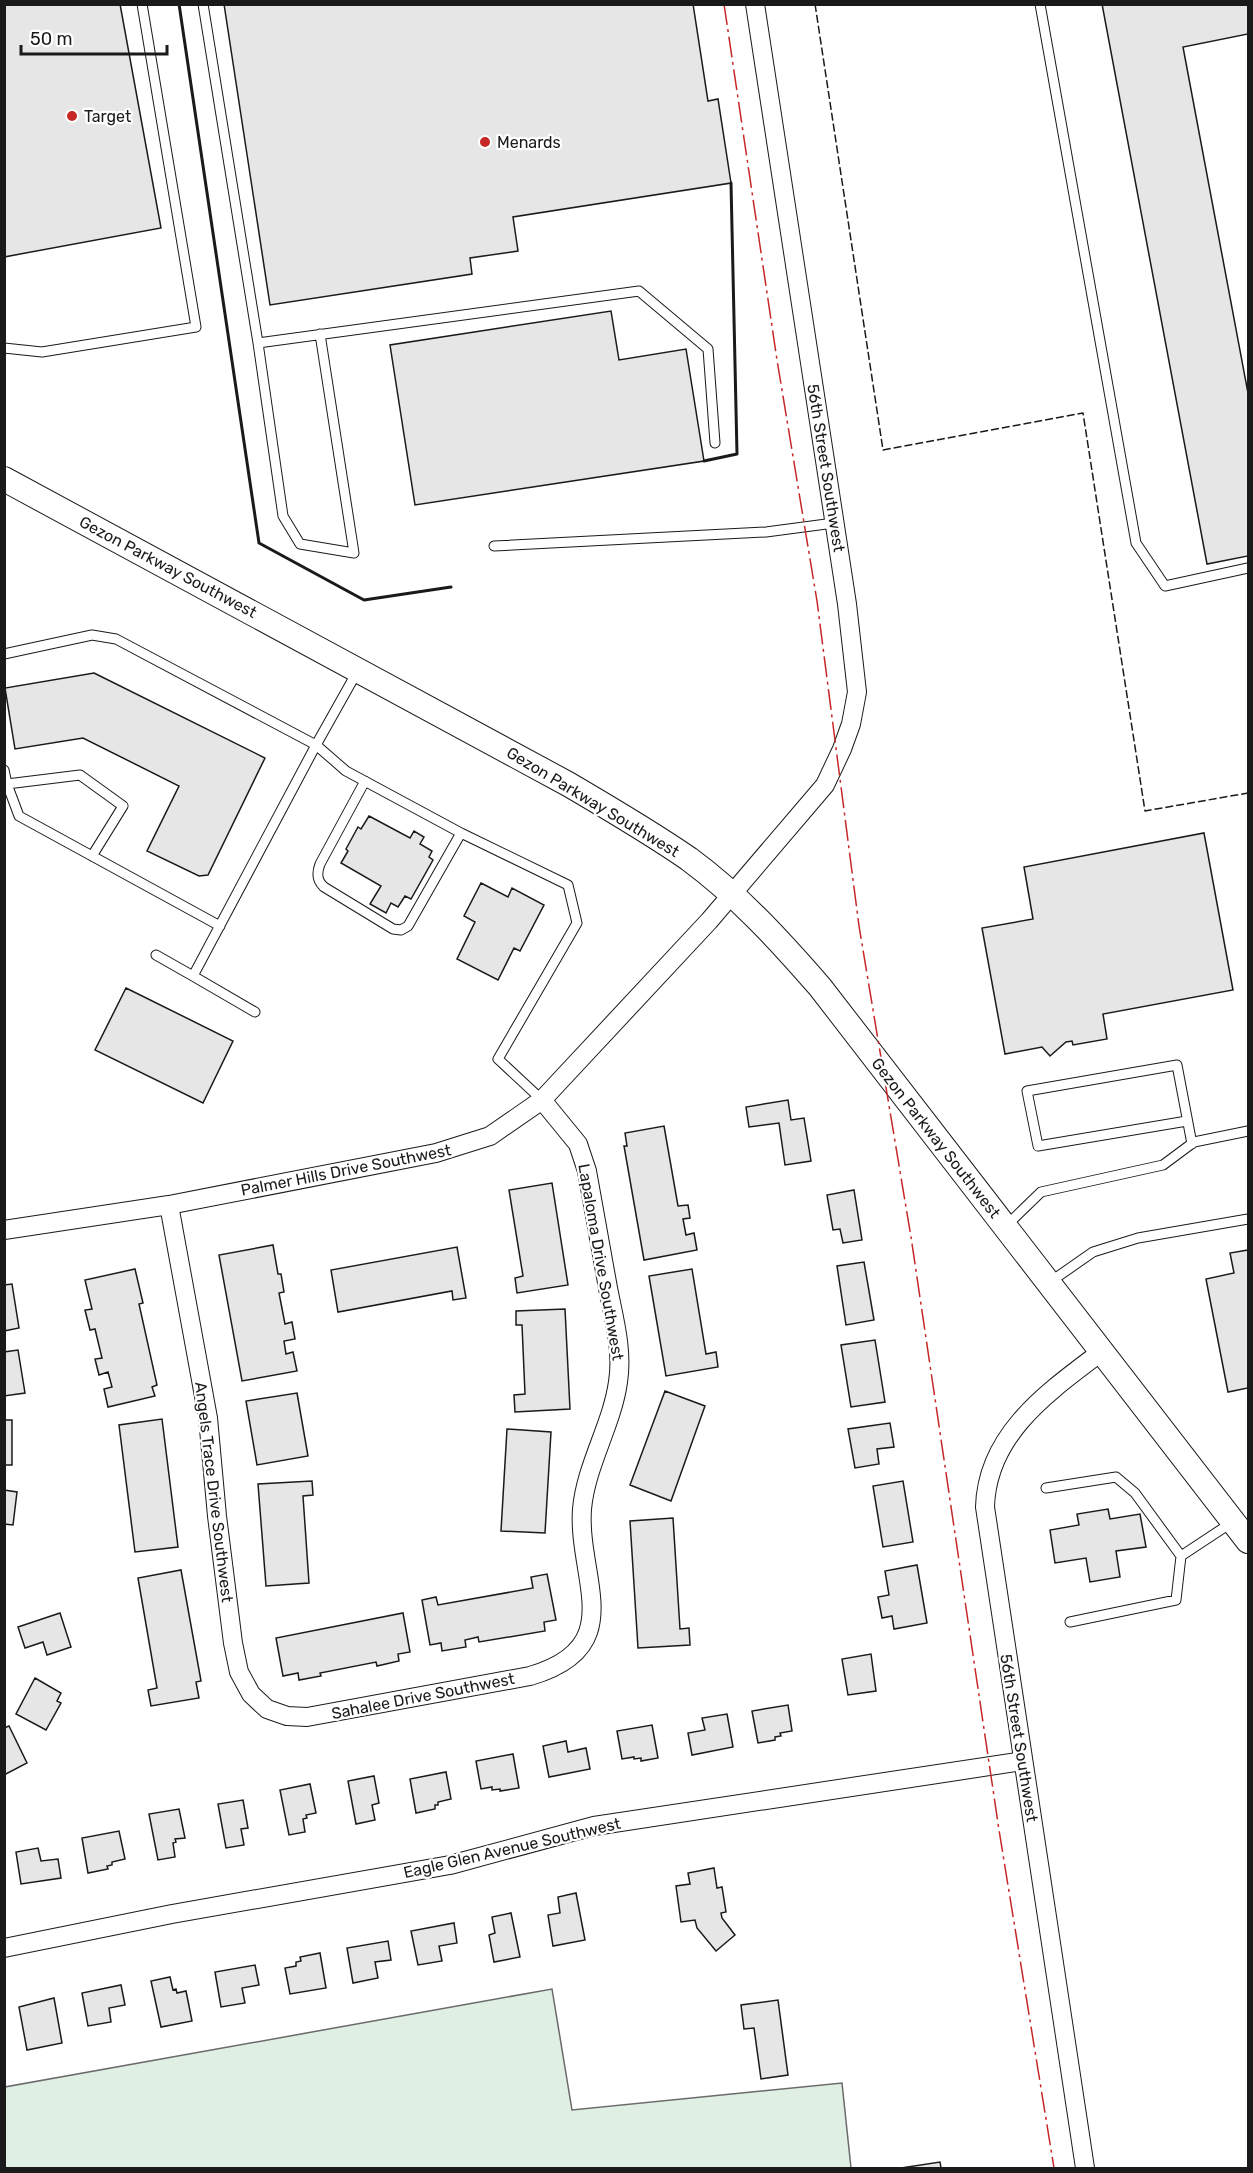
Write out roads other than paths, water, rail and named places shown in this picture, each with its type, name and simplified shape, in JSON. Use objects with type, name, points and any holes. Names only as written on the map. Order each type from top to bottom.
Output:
[{"type":"main road","name":"Gezon Parkway Southwest","points":[[4,479],[568,784],[629,820],[691,861],[730,894],[789,951],[820,987],[1248,1541]]},
{"type":"street","name":"56th Street Southwest","points":[[730,894],[800,817],[825,785],[843,749],[852,724],[856,692],[847,604],[755,4]]},
{"type":"street","name":"Palmer Hills Drive Southwest","points":[[4,1230],[169,1205],[436,1154],[490,1136],[542,1100],[709,921],[730,894]]},
{"type":"street","name":"Lapaloma Drive Southwest","points":[[542,1100],[578,1144],[583,1157],[620,1357],[615,1400],[584,1500],[582,1527],[593,1613],[587,1636],[581,1645]]},
{"type":"street","name":"Angels Trace Drive Southwest","points":[[169,1205],[208,1418],[217,1516],[234,1652],[244,1685],[259,1703]]},
{"type":"street","name":"56th Street Southwest","points":[[1085,2169],[986,1521],[985,1494],[999,1451],[1015,1426],[1052,1389],[1101,1352]]},
{"type":"street","name":"Sahalee Drive Southwest","points":[[259,1703],[281,1715],[307,1718],[530,1676],[561,1664],[581,1645]]},
{"type":"street","name":"Eagle Glen Avenue Southwest","points":[[4,1948],[172,1914],[450,1865],[594,1826],[1023,1761]]},
{"type":"lane","points":[[4,348],[42,352],[195,327],[142,4]]},
{"type":"lane","points":[[203,4],[258,343],[283,516],[300,544],[354,553],[320,334]]},
{"type":"lane","points":[[1040,4],[1136,543],[1166,586],[1248,568]]},
{"type":"lane","points":[[258,343],[639,291],[708,349],[715,442]]},
{"type":"lane","points":[[494,546],[766,532],[834,524]]},
{"type":"lane","points":[[4,654],[92,635],[116,639],[316,745],[346,771],[460,833],[568,885],[577,923],[498,1059],[542,1100]]},
{"type":"lane","points":[[193,976],[358,670]]},
{"type":"lane","points":[[4,770],[19,816],[220,926]]},
{"type":"lane","points":[[7,784],[80,775],[123,806],[92,856]]},
{"type":"lane","points":[[365,781],[320,864],[318,880],[324,887],[393,929],[401,930],[408,926],[460,833]]},
{"type":"lane","points":[[156,955],[255,1012]]},
{"type":"lane","points":[[1187,1121],[1038,1146],[1027,1091],[1177,1065],[1192,1144]]},
{"type":"lane","points":[[1005,1227],[1041,1192],[1163,1165],[1192,1144],[1248,1131]]},
{"type":"lane","points":[[1048,1283],[1093,1252],[1138,1238],[1248,1219]]},
{"type":"lane","points":[[1046,1488],[1116,1477],[1135,1493],[1181,1556],[1176,1600],[1070,1622]]},
{"type":"lane","points":[[1181,1556],[1233,1522]]},
{"type":"place","name":"Target","points":[[72,116]]},
{"type":"place","name":"Menards","points":[[485,142]]}]
